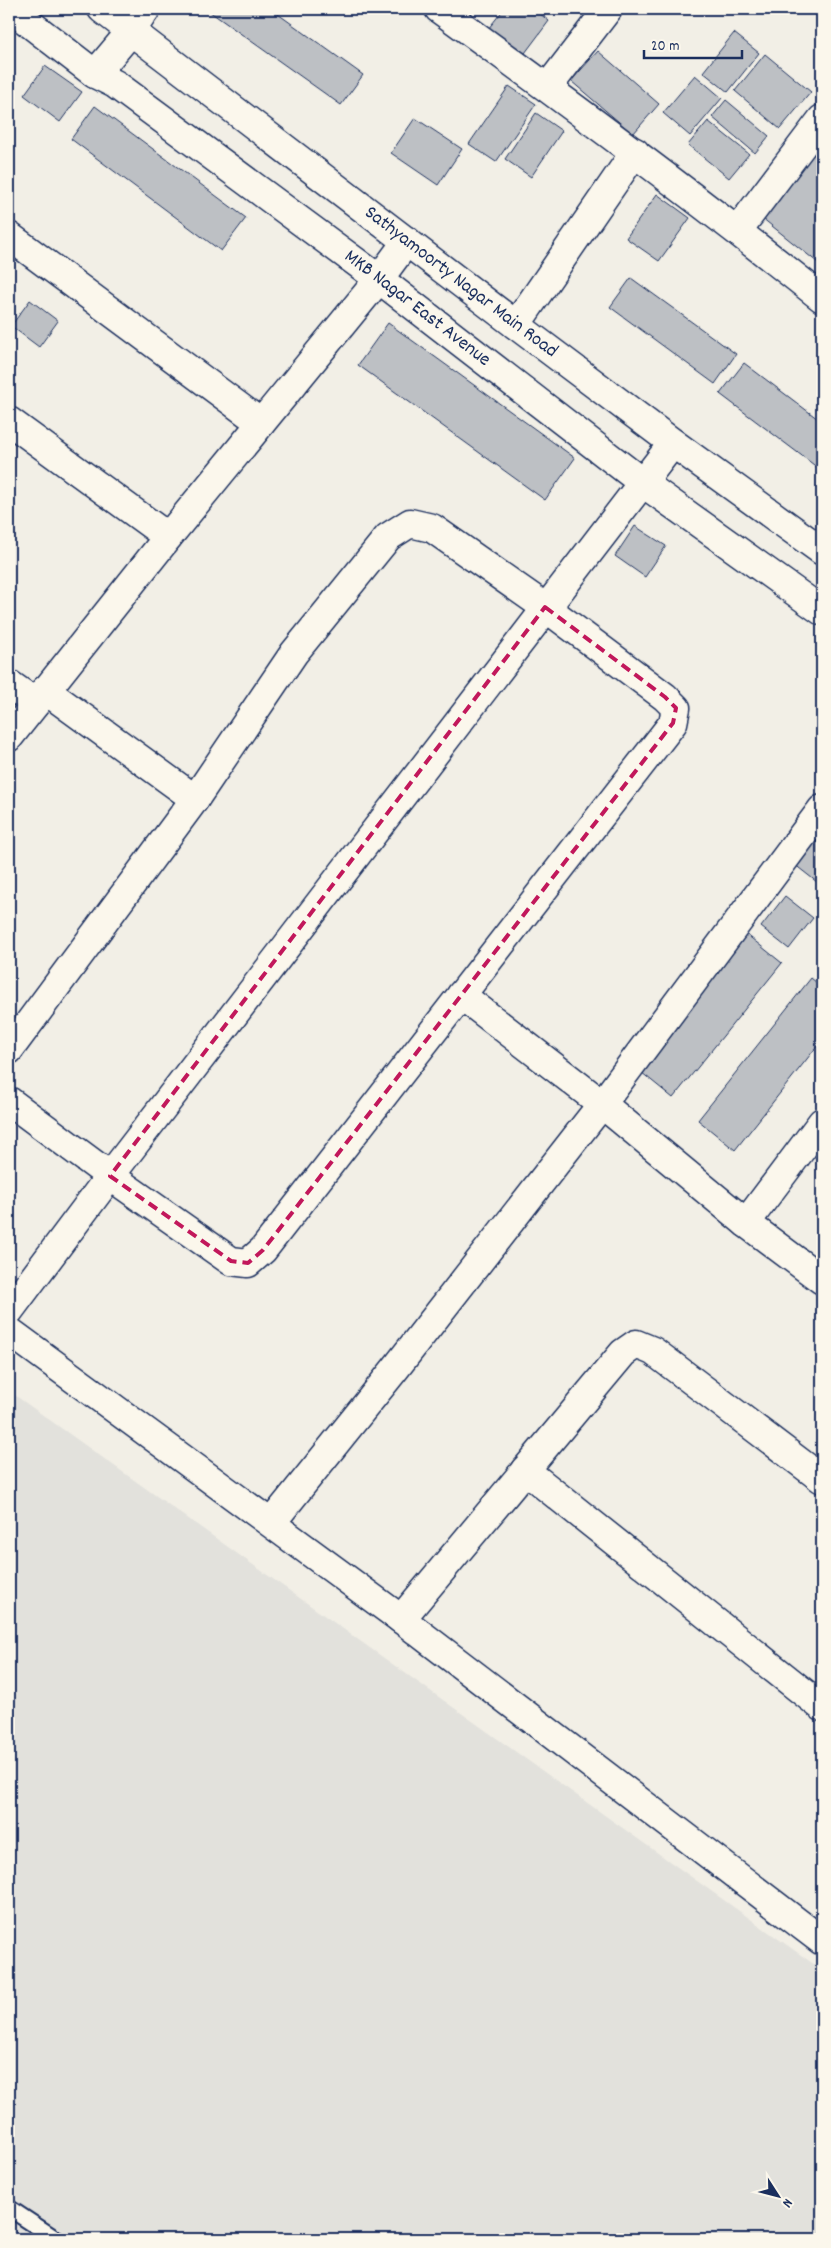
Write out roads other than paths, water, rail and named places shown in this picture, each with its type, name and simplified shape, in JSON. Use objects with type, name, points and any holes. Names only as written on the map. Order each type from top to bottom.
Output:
[{"type":"street","name":"MKB Nagar East Avenue","points":[[11,9],[95,74],[115,84],[379,279],[643,483],[822,611]]},
{"type":"street","name":"Sathyamoorty Nagar Main Road","points":[[102,9],[139,19],[407,241],[516,326],[822,551]]},
{"type":"street","points":[[439,9],[635,152],[738,230],[822,298]]},
{"type":"street","points":[[548,87],[608,9]]},
{"type":"street","points":[[95,74],[139,19]]},
{"type":"street","points":[[738,230],[822,119]]},
{"type":"street","points":[[516,326],[635,152]]},
{"type":"street","points":[[9,236],[261,423]]},
{"type":"street","points":[[9,737],[168,537],[379,279],[407,241]]},
{"type":"street","points":[[9,422],[168,537]]},
{"type":"street","points":[[9,1311],[545,607],[673,443]]},
{"type":"street","points":[[9,1050],[195,799],[294,653],[388,537],[410,523],[432,528],[545,607],[665,697],[676,708],[674,723],[263,1250],[248,1263],[231,1260],[110,1176],[9,1101]]},
{"type":"street","points":[[9,684],[40,697],[195,799]]},
{"type":"street","points":[[272,1522],[395,1369],[602,1104],[822,808]]},
{"type":"street","points":[[461,995],[602,1104],[746,1223],[822,1280]]},
{"type":"street","points":[[746,1223],[822,1122]]},
{"type":"street","points":[[9,1331],[272,1522],[822,1941]]},
{"type":"street","points":[[401,1619],[623,1353],[636,1344],[653,1351],[822,1479]]},
{"type":"street","points":[[525,1470],[822,1707]]},
{"type":"lane","points":[[9,2208],[56,2239]]}]
